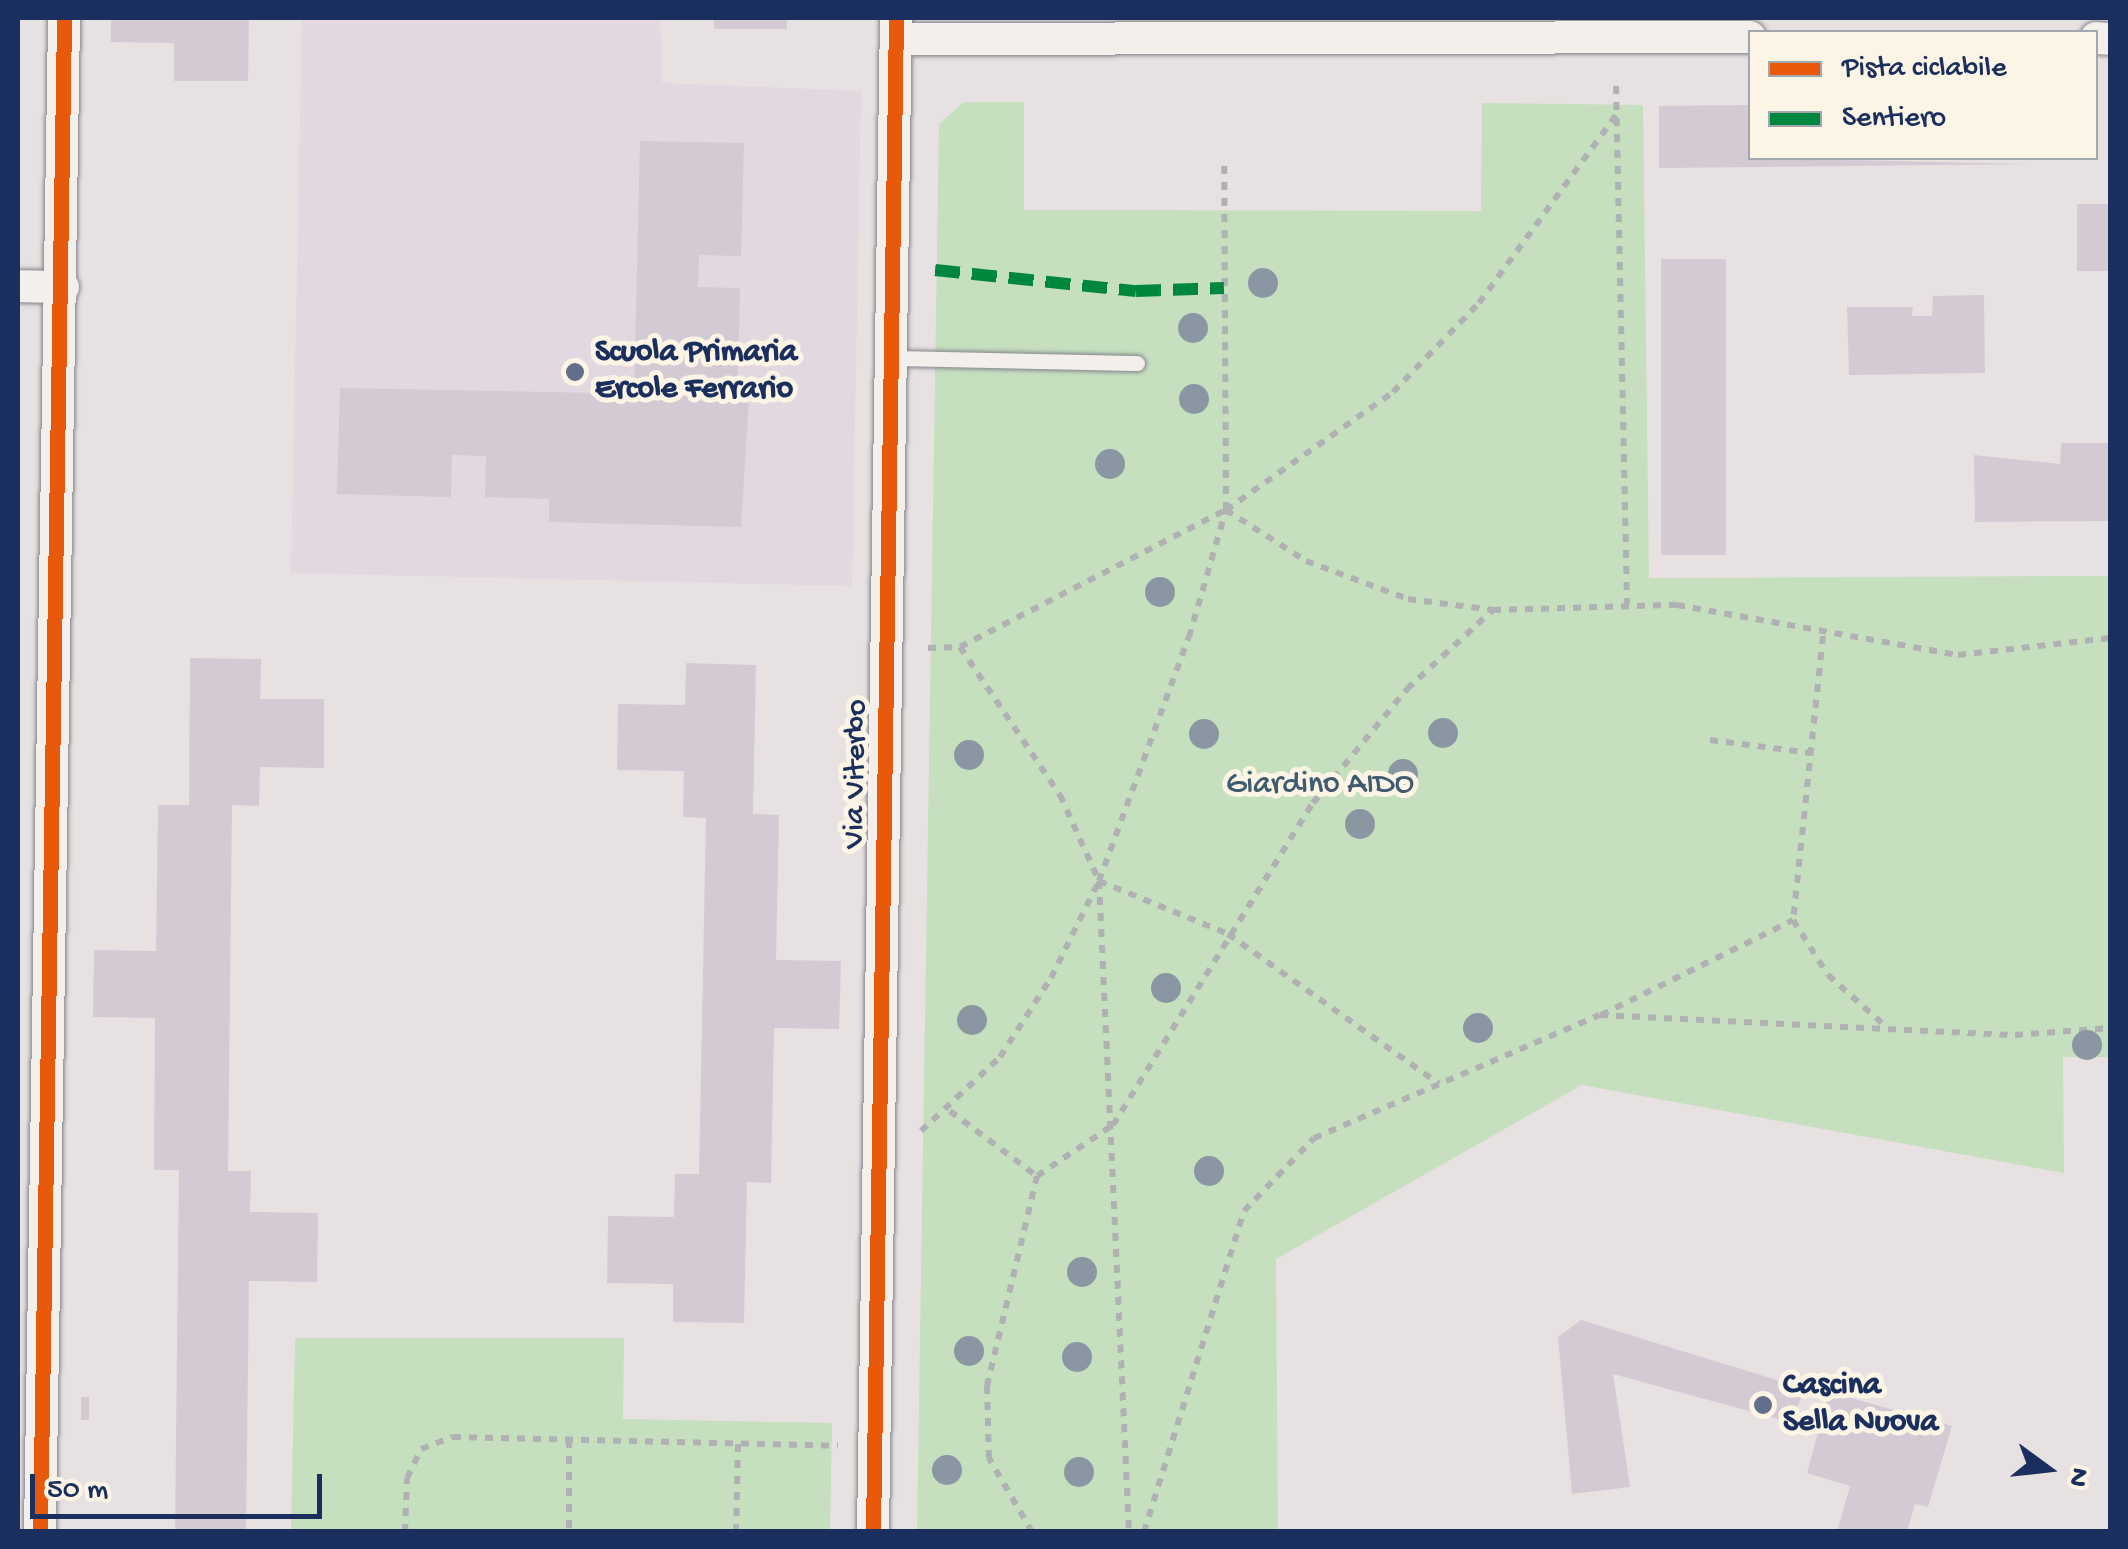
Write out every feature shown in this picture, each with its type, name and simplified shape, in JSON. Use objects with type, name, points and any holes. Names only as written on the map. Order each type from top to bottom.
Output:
[{"type":"street","points":[[40,1532],[63,287],[64,18]]},
{"type":"street","points":[[896,28],[1468,28],[1748,37]]},
{"type":"street","name":"Via Viterbo","points":[[872,1532],[896,28]]},
{"type":"street","points":[[18,286],[63,287]]},
{"type":"lane","points":[[891,358],[1137,363]]},
{"type":"path","points":[[1616,86],[1627,604]]},
{"type":"path","points":[[928,648],[960,648],[1226,510],[1393,392],[1479,303],[1616,114]]},
{"type":"path","points":[[921,1131],[950,1111],[1000,1057],[1099,882],[1226,510],[1224,161]]},
{"type":"path","points":[[1226,510],[1356,584],[1492,610],[1677,605],[1823,636],[1958,655],[2110,638]]},
{"type":"path","points":[[1032,1532],[989,1458],[987,1386],[1037,1176],[1113,1126],[1158,1064],[1228,934],[1313,803],[1407,689],[1492,610]]},
{"type":"path","points":[[1823,636],[1793,920],[1828,975],[1884,1025]]},
{"type":"path","points":[[960,648],[1060,795],[1099,882],[1129,1532]]},
{"type":"path","points":[[1710,740],[1811,753]]},
{"type":"path","points":[[1099,882],[1228,934],[1439,1084]]},
{"type":"path","points":[[1144,1532],[1244,1212],[1314,1138],[1600,1015],[1793,920]]},
{"type":"path","points":[[1600,1015],[2015,1034],[2110,1028]]},
{"type":"path","points":[[950,1111],[1037,1176]]},
{"type":"path","points":[[406,1532],[406,1478],[420,1449],[453,1437],[838,1446]]},
{"type":"path","points":[[569,1440],[569,1532]]},
{"type":"path","points":[[736,1532],[738,1444]]},
{"type":"shaded area","name":"Scuola Primaria Ercole Ferrario","points":[[302,18],[660,18],[662,83],[861,91],[852,586],[291,573]]},
{"type":"green space","name":"Giardino AIDO","points":[[964,102],[1024,102],[1024,210],[1481,211],[1482,103],[1643,105],[1649,578],[2110,576],[2110,1057],[2063,1057],[2064,1173],[1582,1085],[1276,1259],[1278,1531],[917,1532],[939,124]]},
{"type":"green space","points":[[295,1338],[624,1338],[623,1419],[832,1423],[830,1531],[291,1531]]},
{"type":"building","points":[[111,18],[249,18],[248,81],[174,81],[174,43],[111,42]]},
{"type":"building","points":[[714,18],[787,18],[787,29],[714,29]]},
{"type":"building","points":[[1748,105],[1748,160],[2029,164],[1659,168],[1659,106]]},
{"type":"building","points":[[640,141],[744,143],[741,256],[699,255],[698,287],[740,288],[738,376],[727,376],[726,398],[749,399],[741,527],[549,522],[549,499],[485,497],[486,456],[452,455],[451,497],[337,494],[340,388],[597,393],[597,378],[612,378],[612,393],[634,394]]},
{"type":"building","points":[[2077,204],[2110,204],[2110,271],[2077,271]]},
{"type":"building","points":[[1661,259],[1726,259],[1726,555],[1661,555]]},
{"type":"building","points":[[1984,295],[1985,373],[1849,375],[1847,307],[1913,307],[1912,316],[1932,316],[1933,296]]},
{"type":"building","points":[[2061,443],[2110,443],[2110,521],[1975,522],[1974,455],[2060,464]]},
{"type":"building","points":[[190,658],[261,659],[260,699],[324,699],[324,768],[260,767],[259,806],[232,805],[228,1171],[251,1171],[250,1212],[318,1213],[317,1282],[249,1281],[246,1532],[175,1532],[179,1170],[154,1170],[155,1018],[93,1017],[94,950],[156,951],[158,805],[189,805]]},
{"type":"building","points":[[686,663],[756,665],[753,814],[779,815],[776,960],[841,961],[839,1029],[774,1028],[771,1183],[747,1182],[744,1323],[673,1322],[673,1284],[607,1283],[608,1216],[674,1217],[675,1174],[699,1174],[706,818],[683,817],[684,771],[617,770],[618,704],[685,705]]},
{"type":"building","name":"Cascina Sella Nuova","points":[[1581,1320],[1806,1389],[1789,1422],[1613,1374],[1630,1487],[1572,1494],[1558,1337]]},
{"type":"building","name":"Cascina Sella Nuova","points":[[1829,1392],[1952,1426],[1928,1507],[1915,1504],[1907,1532],[1837,1532],[1850,1486],[1807,1473]]},
{"type":"building","points":[[81,1397],[89,1397],[89,1420],[81,1420]]},
{"type":"marked path","points":[[935,270],[1136,291],[1224,288]]},
{"type":"cycle path","points":[[40,1532],[64,18]]},
{"type":"cycle path","points":[[873,1532],[896,18]]},
{"type":"place","name":"Scuola Primaria Ercole Ferrario","points":[[575,372]]},
{"type":"place","name":"Cascina Sella Nuova","points":[[1763,1405]]}]
